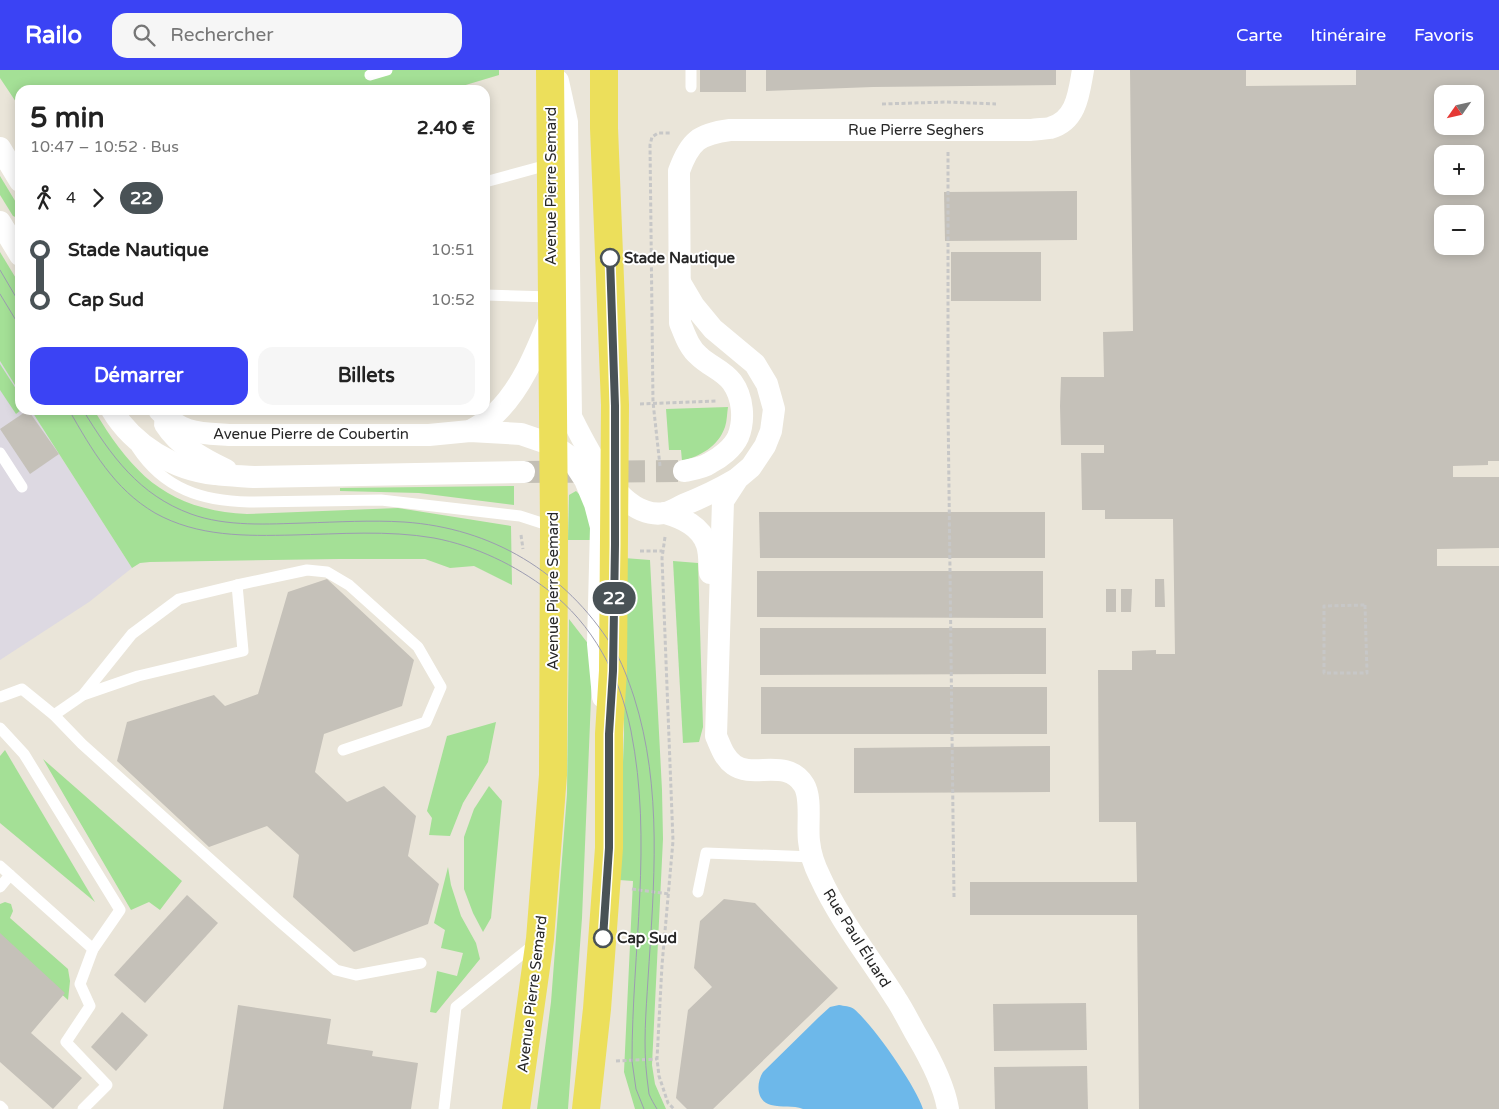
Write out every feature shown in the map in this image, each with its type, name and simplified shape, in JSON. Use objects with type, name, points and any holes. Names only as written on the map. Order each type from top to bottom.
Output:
[{"type":"main road","name":"Avenue Pierre Semard","points":[[516,1109],[540,939],[553,775],[554,527],[550,70]]},
{"type":"main road","points":[[586,1109],[597,1009],[609,848],[609,734],[613,671],[615,406],[604,128],[604,70]]},
{"type":"street","points":[[555,70],[567,122],[571,417],[615,491],[640,511],[665,523],[738,478],[751,467],[766,446],[771,431],[774,409],[767,384],[755,364],[713,328],[694,306],[681,284]]},
{"type":"street","points":[[604,128],[616,70]]},
{"type":"street","name":"Rue Pierre Seghers","points":[[681,284],[680,172],[685,155],[694,142],[710,132],[730,130],[1031,130],[1052,128],[1069,117],[1078,101],[1083,70]]},
{"type":"street","points":[[0,148],[15,173]]},
{"type":"street","points":[[0,222],[15,248]]},
{"type":"street","points":[[681,284],[680,323],[688,342],[699,356],[721,371],[733,383],[741,402],[742,417],[738,437],[725,453],[709,464],[684,471]]},
{"type":"street","points":[[470,431],[494,415],[509,399],[534,356],[551,306]]},
{"type":"street","name":"Avenue Pierre de Coubertin","points":[[115,415],[141,443],[179,465],[214,474],[254,477],[524,472]]},
{"type":"street","name":"Avenue Pierre de Coubertin","points":[[161,415],[172,435],[188,449],[231,472],[254,477]]},
{"type":"street","name":"Avenue Pierre de Coubertin","points":[[164,415],[180,428],[200,434],[429,435],[470,431],[521,434],[553,445],[570,457],[585,480],[595,504],[601,527],[598,644],[600,676],[609,734]]},
{"type":"street","points":[[719,622],[723,501],[738,478]]},
{"type":"street","name":"Rue Paul Éluard","points":[[665,523],[683,519],[697,530],[707,545],[712,602],[719,622],[716,736],[724,754],[735,766],[750,769],[782,770],[795,774],[804,786],[808,804],[809,841],[819,875],[833,903],[897,1000],[928,1054],[946,1099],[948,1109]]},
{"type":"lane","points":[[370,75],[387,70]]},
{"type":"lane","points":[[691,70],[692,87]]},
{"type":"lane","points":[[490,181],[551,164]]},
{"type":"lane","points":[[490,296],[551,306]]},
{"type":"lane","name":"Avenue Pierre de Coubertin","points":[[115,415],[139,452],[152,468],[170,483],[206,498],[249,502],[381,500],[520,516],[554,527]]},
{"type":"lane","points":[[0,453],[22,488]]},
{"type":"lane","points":[[83,696],[132,634],[179,599],[307,570],[327,572],[349,585],[418,647],[441,687],[426,722],[343,750]]},
{"type":"lane","points":[[54,715],[83,696],[138,676],[243,651],[238,585]]},
{"type":"lane","points":[[0,697],[22,689],[54,715],[82,744],[278,921],[336,970],[356,975],[421,963]]},
{"type":"lane","points":[[0,728],[24,754],[120,910],[93,949],[80,984],[90,1006],[66,1042],[107,1085],[83,1109]]},
{"type":"lane","points":[[698,892],[706,853],[814,858]]},
{"type":"lane","points":[[0,866],[93,949]]},
{"type":"lane","points":[[0,887],[10,875]]},
{"type":"lane","points":[[444,1109],[456,1007],[540,939]]},
{"type":"lane","points":[[0,1106],[3,1109]]},
{"type":"path","points":[[948,130],[948,408],[954,897]]},
{"type":"path","points":[[653,402],[724,401]]},
{"type":"path","points":[[665,523],[662,551],[673,841],[662,965],[657,1059],[659,1076],[668,1103],[674,1109]]},
{"type":"path","points":[[638,551],[662,551]]},
{"type":"path","points":[[1366,605],[1367,673],[1342,674],[1324,673],[1324,606],[1366,605]]},
{"type":"path","points":[[622,1061],[657,1059]]},
{"type":"shaded area","points":[[0,361],[15,385],[15,415],[34,415],[132,568],[89,602],[0,660]]},
{"type":"green space","points":[[0,70],[499,70],[499,75],[466,85],[15,85],[15,100],[0,78]]},
{"type":"green space","points":[[0,176],[15,201],[15,217],[13,216],[0,195]]},
{"type":"green space","points":[[0,252],[15,277],[15,385],[0,361]]},
{"type":"green space","points":[[0,364],[15,387],[15,412],[0,390]]},
{"type":"green space","points":[[728,407],[726,425],[722,434],[708,450],[682,461],[681,450],[669,450],[666,409]]},
{"type":"green space","points":[[34,415],[97,415],[123,453],[156,485],[174,496],[195,505],[219,511],[247,514],[398,508],[511,526],[512,585],[474,566],[450,568],[425,559],[150,562],[140,563],[132,568]]},
{"type":"green space","points":[[514,486],[514,505],[419,493],[340,491],[340,488]]},
{"type":"green space","points":[[576,491],[593,508],[593,540],[568,540],[569,495]]},
{"type":"green space","points":[[624,558],[650,560],[663,839],[652,1065],[655,1084],[666,1109],[635,1109],[624,1072],[633,881],[619,880],[624,733]]},
{"type":"green space","points":[[673,561],[698,563],[703,727],[699,742],[683,743]]},
{"type":"green space","points":[[569,619],[593,650],[582,918],[568,1109],[537,1109],[551,1002],[567,794]]},
{"type":"green space","points":[[496,722],[488,762],[463,803],[450,836],[429,835],[432,818],[427,811],[447,736]]},
{"type":"green space","points":[[5,750],[95,902],[0,823],[0,756]]},
{"type":"green space","points":[[43,759],[182,881],[160,910],[149,902],[131,910]]},
{"type":"green space","points":[[489,786],[502,801],[491,918],[483,932],[464,889],[464,837],[474,809]]},
{"type":"green space","points":[[448,867],[451,885],[461,916],[476,943],[480,959],[436,1013],[430,1012],[437,971],[457,976],[463,953],[441,948],[445,930],[434,923]]},
{"type":"green space","points":[[5,902],[11,904],[13,911],[10,918],[68,969],[70,981],[68,1000],[0,938],[0,904]]},
{"type":"water","points":[[839,1005],[854,1009],[872,1028],[903,1071],[923,1109],[803,1109],[771,1105],[762,1100],[758,1086],[763,1072],[830,1007]]},
{"type":"building","points":[[700,70],[746,70],[746,92],[700,92]]},
{"type":"building","points":[[766,70],[1056,70],[1056,85],[873,87],[766,91]]},
{"type":"building","points":[[1130,70],[1246,70],[1246,86],[1356,85],[1356,70],[1499,70],[1499,461],[1488,461],[1488,465],[1453,466],[1453,477],[1499,477],[1499,548],[1437,549],[1437,566],[1499,566],[1499,1109],[1139,1109],[1137,915],[970,915],[970,882],[1137,882],[1136,822],[1099,822],[1098,670],[1132,670],[1132,651],[1156,650],[1156,654],[1175,654],[1173,519],[1105,519],[1105,510],[1082,510],[1081,453],[1104,453],[1104,445],[1061,445],[1061,377],[1104,377],[1103,332],[1133,331]]},
{"type":"building","points":[[1077,191],[1077,240],[945,241],[944,192]]},
{"type":"building","points":[[951,252],[1041,252],[1041,301],[951,301]]},
{"type":"building","points":[[21,415],[32,415],[59,454],[30,474],[0,429]]},
{"type":"building","points":[[759,512],[1045,512],[1045,558],[760,558]]},
{"type":"building","points":[[757,571],[1043,571],[1043,618],[757,617]]},
{"type":"building","points":[[327,579],[414,660],[402,706],[324,734],[315,772],[347,802],[384,786],[416,816],[408,856],[439,884],[428,924],[354,952],[293,897],[299,855],[267,826],[209,847],[117,761],[127,722],[214,695],[225,706],[258,694],[288,592]]},
{"type":"building","points":[[1155,579],[1164,579],[1165,607],[1155,607]]},
{"type":"building","points":[[1106,589],[1116,589],[1116,612],[1106,612]]},
{"type":"building","points":[[1121,589],[1132,589],[1131,612],[1121,612]]},
{"type":"building","points":[[760,628],[1046,628],[1046,674],[760,675]]},
{"type":"building","points":[[761,687],[1047,687],[1047,734],[761,734]]},
{"type":"building","points":[[1050,746],[1050,792],[854,793],[854,748]]},
{"type":"building","points":[[187,895],[218,923],[145,1003],[114,975]]},
{"type":"building","points":[[724,899],[755,903],[838,988],[713,1109],[687,1109],[676,1098],[688,1010],[712,987],[694,968],[700,921]]},
{"type":"building","points":[[0,933],[65,993],[31,1033],[82,1078],[53,1109],[0,1062]]},
{"type":"building","points":[[1086,1003],[1087,1050],[994,1051],[993,1004]]},
{"type":"building","points":[[238,1005],[331,1019],[327,1044],[373,1051],[372,1056],[418,1063],[411,1109],[223,1109]]},
{"type":"building","points":[[122,1012],[148,1035],[116,1071],[91,1047]]},
{"type":"building","points":[[1087,1066],[1088,1109],[995,1109],[994,1067]]},
{"type":"tunnel","points":[[524,472],[684,471]]},
{"type":"tram line","points":[[0,270],[15,296]]},
{"type":"tram line","points":[[0,294],[15,319]]},
{"type":"tram line","points":[[72,415],[105,468],[116,480],[140,503],[171,521],[205,531],[240,535],[382,533],[434,538],[480,551],[522,572],[548,590],[578,619],[602,653],[620,691],[631,731],[637,772],[641,855],[632,1061],[636,1089],[644,1109]]},
{"type":"tram line","points":[[86,415],[104,443],[141,485],[173,506],[191,514],[219,521],[248,524],[404,522],[436,526],[467,534],[496,544],[523,558],[549,576],[572,596],[593,620],[616,652],[627,677],[643,731],[649,766],[653,801],[654,872],[645,1053],[649,1094],[657,1109]]},
{"type":"bus line","name":"22","points":[[603,938],[609,848],[609,734],[613,671],[615,545],[615,406],[610,258]]},
{"type":"place","name":"Stade Nautique","points":[[610,258]]},
{"type":"place","name":"Cap Sud","points":[[603,938]]}]
